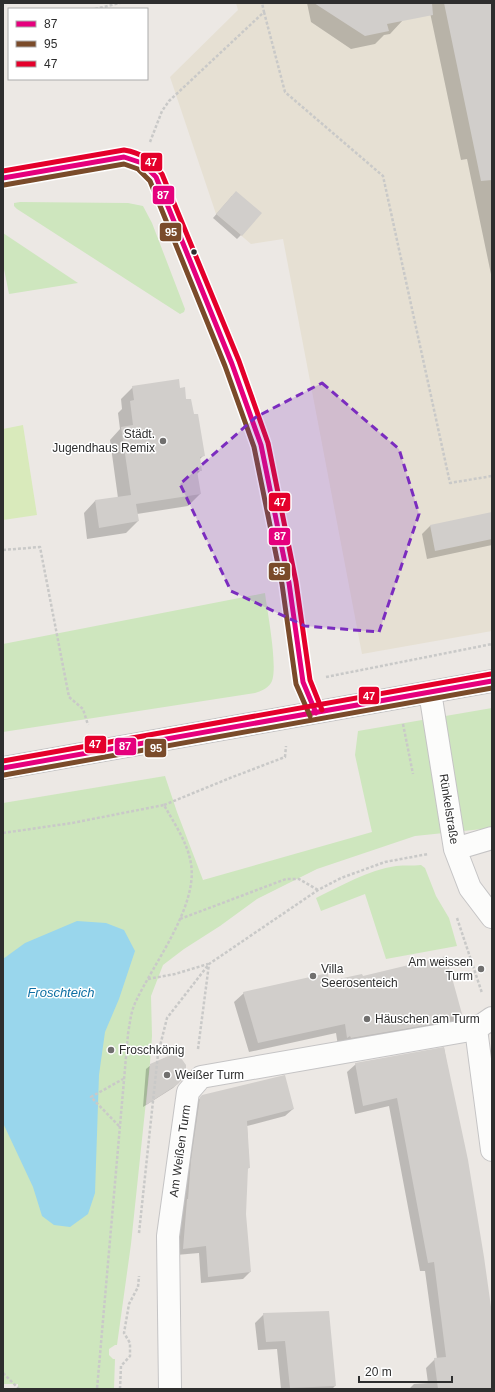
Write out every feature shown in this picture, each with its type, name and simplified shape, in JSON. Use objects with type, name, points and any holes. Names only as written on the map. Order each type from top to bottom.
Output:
[{"type":"street","points":[[3,768],[492,681]]},
{"type":"street","name":"Rünkelstraße","points":[[430,692],[455,849],[470,888],[492,917]]},
{"type":"street","points":[[455,849],[492,838]]},
{"type":"street","points":[[202,1077],[484,1023],[492,1150]]},
{"type":"street","name":"Am Weißen Turm","points":[[170,1389],[168,1236],[188,1092],[202,1077]]},
{"type":"lane","points":[[3,178],[124,157],[142,163],[156,177],[232,364],[261,445],[290,583],[303,682],[316,713]]},
{"type":"path","points":[[99,8],[120,3]]},
{"type":"path","points":[[262,3],[285,92],[383,176],[450,482],[492,476]]},
{"type":"path","points":[[142,163],[162,111],[169,101],[264,12]]},
{"type":"path","points":[[3,550],[40,547],[69,697],[83,709],[88,727]]},
{"type":"path","points":[[303,682],[492,644]]},
{"type":"path","points":[[3,833],[72,823],[164,805],[285,757],[290,718]]},
{"type":"path","points":[[97,1389],[124,1079],[131,1016],[136,1002],[180,919],[188,898],[192,879],[191,863],[184,843],[164,805]]},
{"type":"path","points":[[148,979],[175,974],[209,964],[318,890],[341,878],[385,862],[455,849]]},
{"type":"path","points":[[180,919],[286,879],[299,879],[318,890]]},
{"type":"path","points":[[202,1077],[196,1060],[209,964]]},
{"type":"path","points":[[139,1240],[158,1054],[167,1018],[209,964]]},
{"type":"path","points":[[120,1127],[91,1097],[124,1079]]},
{"type":"path","points":[[120,1389],[121,1366],[130,1356],[130,1343],[124,1333],[129,1304],[138,1287],[140,1274]]},
{"type":"path","points":[[3,1372],[19,1389]]},
{"type":"highlighted area","points":[[322,383],[399,449],[419,514],[379,632],[305,626],[231,591],[180,484],[256,417]]},
{"type":"shaded area","points":[[236,3],[492,3],[492,631],[362,654],[283,239],[251,244],[216,214],[170,77],[238,10]]},
{"type":"green space","points":[[14,203],[128,203],[143,206],[152,223],[185,309],[184,312],[180,314],[17,209],[14,206]]},
{"type":"green space","points":[[3,233],[78,283],[9,294],[3,264]]},
{"type":"green space","points":[[23,425],[37,515],[3,520],[3,429]]},
{"type":"green space","points":[[265,593],[274,666],[271,683],[264,690],[255,693],[3,732],[3,644]]},
{"type":"green space","points":[[492,708],[492,828],[415,836],[317,869],[257,899],[163,965],[151,996],[152,1036],[150,1063],[131,1244],[117,1345],[109,1349],[109,1355],[115,1359],[114,1389],[18,1389],[18,1384],[3,1384],[3,803],[165,776],[203,880],[372,832],[355,755],[358,731]]},
{"type":"green space","points":[[421,865],[425,868],[436,896],[449,918],[457,946],[386,959],[365,894],[321,911],[316,898],[355,879],[386,868]]},
{"type":"water","name":"Froschteich","points":[[77,921],[106,923],[124,930],[135,951],[119,999],[105,1032],[99,1075],[95,1193],[88,1214],[70,1227],[54,1225],[42,1216],[33,1187],[3,1123],[3,959],[25,943]]},
{"type":"building","points":[[314,3],[432,3],[433,15],[387,24],[389,31],[365,36]]},
{"type":"building","points":[[444,3],[492,3],[492,180],[481,181]]},
{"type":"building","points":[[236,191],[262,213],[242,236],[216,214]]},
{"type":"building","name":"Städt. Jugendhaus Remix","points":[[179,379],[180,388],[185,387],[186,399],[191,399],[194,414],[198,414],[205,456],[200,457],[202,471],[197,471],[201,494],[136,504],[139,521],[99,528],[95,500],[131,495],[121,427],[133,425],[130,401],[134,400],[132,386]]},
{"type":"building","points":[[492,512],[492,539],[435,551],[430,525]]},
{"type":"building","points":[[446,956],[462,1014],[438,1019],[439,1023],[351,1038],[350,1036],[347,1038],[345,1024],[258,1043],[243,992],[328,973],[329,981],[362,974],[363,976]]},
{"type":"building","points":[[444,1047],[468,1160],[492,1314],[492,1389],[438,1389],[434,1358],[446,1357],[434,1262],[428,1263],[397,1098],[363,1106],[355,1063]]},
{"type":"building","name":"Weißer Turm","points":[[173,1054],[181,1058],[186,1065],[186,1075],[178,1084],[146,1105],[150,1064]]},
{"type":"building","points":[[285,1075],[294,1109],[247,1121],[250,1168],[248,1168],[246,1214],[251,1272],[208,1277],[206,1246],[183,1249],[191,1160],[200,1097],[202,1095]]},
{"type":"building","points":[[329,1311],[336,1386],[290,1388],[285,1341],[266,1342],[263,1313]]},
{"type":"transit line","name":"47","points":[[3,171],[124,150],[136,153],[146,158],[162,174],[239,361],[268,443],[296,582],[310,680],[322,710]]},
{"type":"transit line","name":"87","points":[[3,178],[124,157],[142,163],[156,177],[232,364],[261,445],[289,583],[303,682],[316,713]]},
{"type":"transit line","name":"95","points":[[4,185],[124,164],[138,169],[150,181],[225,366],[254,447],[282,584],[296,684],[310,716]]},
{"type":"transit line","name":"47","points":[[3,761],[491,674]]},
{"type":"transit line","name":"87","points":[[3,768],[492,681]]},
{"type":"transit line","name":"95","points":[[4,775],[492,688]]},
{"type":"place","name":"Städt. Jugendhaus Remix","points":[[163,441]]},
{"type":"place","name":"Am weissen Turm","points":[[481,969]]},
{"type":"place","name":"Villa Seerosenteich","points":[[313,976]]},
{"type":"place","name":"Häuschen am Turm","points":[[367,1019]]},
{"type":"place","name":"Froschkönig","points":[[111,1050]]},
{"type":"place","name":"Weißer Turm","points":[[167,1075]]}]
